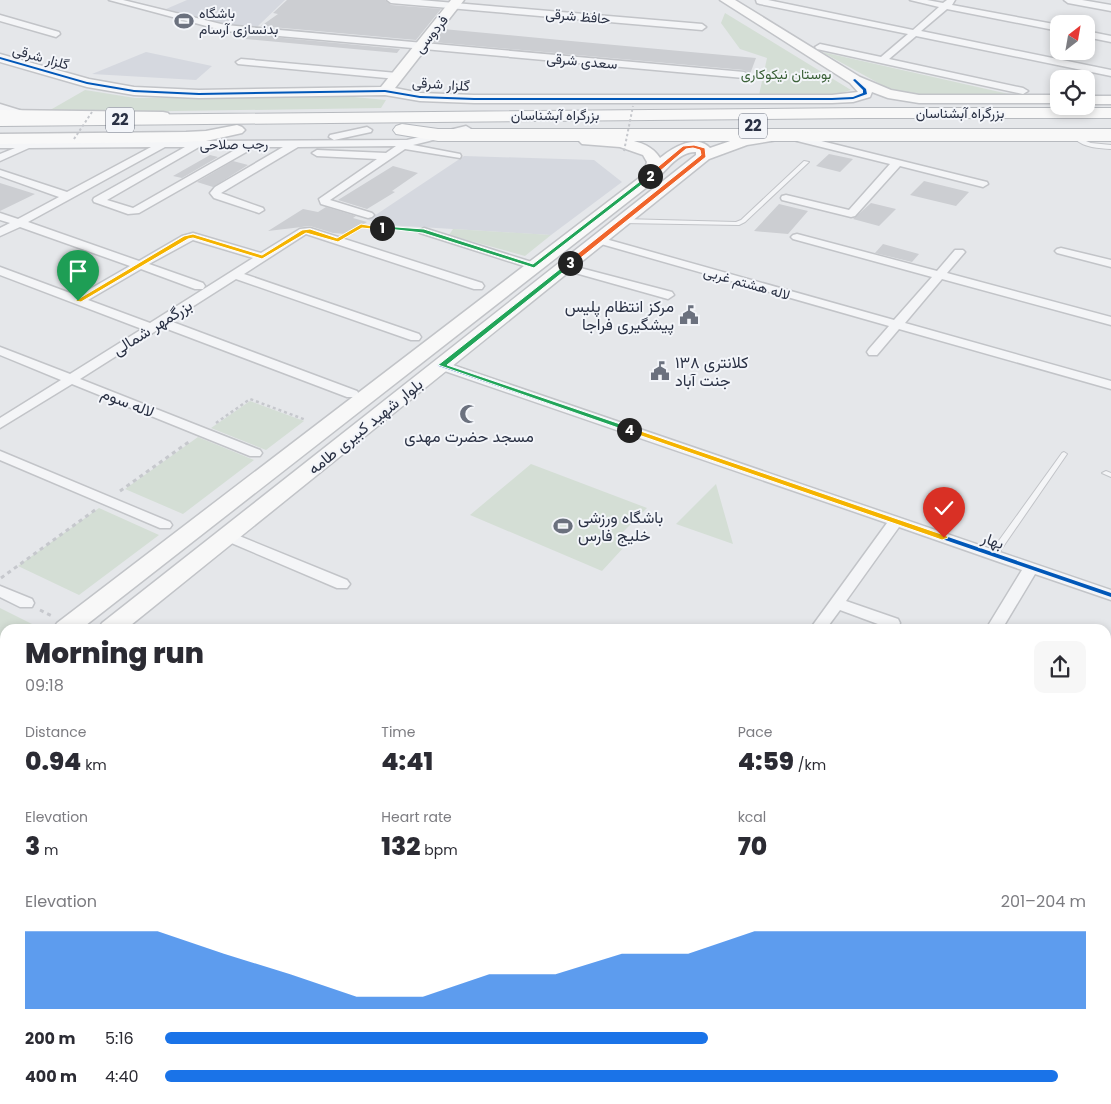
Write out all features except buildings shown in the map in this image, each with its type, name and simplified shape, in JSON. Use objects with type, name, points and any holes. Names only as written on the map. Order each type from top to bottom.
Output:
[{"type":"highway","points":[[1095,101],[1111,101]]},
{"type":"highway","points":[[967,113],[1050,102]]},
{"type":"highway","name":"بزرگراه آبشناسان","points":[[0,131],[238,124],[967,113],[1111,113]]},
{"type":"highway","name":"بزرگراه آبشناسان","points":[[0,121],[238,124],[367,130],[402,139],[466,129],[1111,124]]},
{"type":"highway","points":[[402,139],[438,136],[1111,135]]},
{"type":"highway","points":[[438,136],[478,141],[587,141]]},
{"type":"street","name":"سعدی شرقی","points":[[114,0],[225,28],[744,75]]},
{"type":"street","name":"حافظ شرقی","points":[[391,0],[456,3],[702,27]]},
{"type":"street","points":[[726,0],[855,80],[888,94],[913,98],[1050,101]]},
{"type":"street","points":[[914,0],[949,3],[1050,26]]},
{"type":"street","points":[[1068,0],[1111,8]]},
{"type":"street","points":[[760,1],[1111,73]]},
{"type":"street","name":"فردوسی","points":[[385,91],[456,3]]},
{"type":"street","points":[[882,61],[949,3]]},
{"type":"street","points":[[0,18],[56,34]]},
{"type":"street","points":[[1095,36],[1111,39]]},
{"type":"street","points":[[820,47],[1023,91]]},
{"type":"street","name":"گلزار شرقی","points":[[0,58],[87,83],[134,91],[199,94],[385,91],[420,97],[474,99],[832,99],[853,98],[865,94],[864,90],[855,80]]},
{"type":"street","points":[[240,62],[397,76]]},
{"type":"street","points":[[0,107],[23,114]]},
{"type":"street","points":[[0,114],[238,124]]},
{"type":"street","points":[[0,139],[206,136],[238,124]]},
{"type":"street","points":[[438,136],[466,129]]},
{"type":"street","points":[[259,210],[218,196],[215,193],[283,151],[301,143],[367,130]]},
{"type":"street","points":[[796,135],[983,184]]},
{"type":"street","name":"بلوار شهید کبیری طامه","points":[[116,624],[704,156],[744,141],[796,135]]},
{"type":"street","points":[[368,214],[325,202],[324,199],[388,156],[402,139]]},
{"type":"street","name":"رجب صلاحی","points":[[0,145],[254,144],[402,139],[456,156]]},
{"type":"street","points":[[587,141],[622,143],[649,152],[655,162],[650,177]]},
{"type":"street","points":[[199,144],[98,200],[128,211],[135,211],[254,144]]},
{"type":"street","points":[[0,233],[162,145]]},
{"type":"street","points":[[0,158],[28,146]]},
{"type":"street","name":"بلوار شهید کبیری طامه","points":[[72,624],[650,177],[685,147],[701,148],[704,156]]},
{"type":"street","points":[[283,151],[388,156]]},
{"type":"street","points":[[786,198],[851,214],[897,163]]},
{"type":"street","points":[[0,173],[68,196]]},
{"type":"street","points":[[0,216],[199,286]]},
{"type":"street","name":"بزرگمهر شمالی","points":[[0,424],[304,231],[310,231],[338,240]]},
{"type":"street","points":[[424,231],[534,266]]},
{"type":"street","points":[[78,301],[138,265],[193,236],[262,257]]},
{"type":"street","points":[[798,236],[1111,320]]},
{"type":"street","points":[[338,240],[478,286]]},
{"type":"street","name":"لاله هشتم غربی","points":[[598,240],[1111,385]]},
{"type":"street","points":[[1061,251],[1111,264]]},
{"type":"street","points":[[873,352],[959,252]]},
{"type":"street","points":[[565,267],[668,296]]},
{"type":"street","points":[[0,271],[78,301],[155,325],[352,394]]},
{"type":"street","points":[[235,275],[414,338]]},
{"type":"street","name":"لاله سوم","points":[[0,350],[255,453]]},
{"type":"street","name":"بهار","points":[[442,365],[1111,595]]},
{"type":"street","points":[[0,455],[166,525]]},
{"type":"street","points":[[822,624],[896,521]]},
{"type":"street","points":[[227,536],[342,584]]},
{"type":"street","points":[[997,624],[1031,568]]},
{"type":"street","points":[[137,574],[137,582],[142,586],[149,588],[163,585]]},
{"type":"street","points":[[0,590],[26,603]]},
{"type":"street","points":[[837,603],[892,623]]},
{"type":"lane","points":[[1088,135],[1078,139],[1090,146],[1111,146]]},
{"type":"lane","points":[[622,221],[736,224],[743,221],[806,162]]},
{"type":"lane","points":[[993,555],[1064,454]]},
{"type":"path","points":[[624,151],[633,106]]},
{"type":"path","points":[[74,139],[92,112]]},
{"type":"path","points":[[338,240],[361,226],[424,231]]},
{"type":"path","points":[[0,578],[250,399],[306,420]]},
{"type":"path","points":[[26,603],[63,624]]},
{"type":"shaded area","points":[[187,0],[285,0],[257,27],[225,24],[166,9]]},
{"type":"shaded area","points":[[146,52],[212,66],[196,80],[92,74]]},
{"type":"shaded area","points":[[464,156],[594,160],[622,182],[551,235],[387,225],[368,220]]},
{"type":"green space","name":"بوستان نیکوکاری","points":[[725,13],[851,90],[835,95],[759,95],[767,58],[740,49],[721,23]]},
{"type":"green space","points":[[822,52],[1013,95],[920,95],[891,90]]},
{"type":"green space","points":[[85,90],[135,98],[343,96],[386,100],[381,108],[45,113]]},
{"type":"green space","points":[[453,229],[551,235],[525,256],[449,235]]},
{"type":"green space","points":[[250,401],[304,421],[266,450],[211,428]]},
{"type":"green space","points":[[198,437],[254,460],[183,514],[125,489]]},
{"type":"green space","name":"باشگاه ورزشی خلیج فارس","points":[[531,464],[647,508],[618,537],[624,547],[602,571],[470,515]]},
{"type":"green space","points":[[716,484],[733,544],[676,524]]},
{"type":"green space","points":[[99,508],[159,535],[79,595],[18,566]]},
{"type":"green space","points":[[0,608],[32,624],[0,624]]},
{"type":"cycle path","points":[[0,58],[87,83],[134,91],[199,94],[385,91],[420,97],[474,99],[832,99],[853,98],[865,94],[865,90],[855,80]]},
{"type":"cycle path","points":[[441,365],[1111,595]]},
{"type":"place","name":"باشگاه بدنسازی آرسام","points":[[184,21]]},
{"type":"place","name":"مرکز انتظام پلیس پیشگیری فراجا","points":[[689,315]]},
{"type":"place","name":"کلانتری ۱۳۸ جنت آباد","points":[[660,371]]},
{"type":"place","name":"مسجد حضرت مهدی","points":[[469,414]]},
{"type":"place","name":"باشگاه ورزشی خلیج فارس","points":[[563,526]]},
{"type":"route","points":[[78,301],[138,265],[193,236],[202,237],[262,257],[304,231],[310,231],[338,240],[361,226],[424,231],[534,266],[650,177],[685,147],[698,147],[703,150],[704,156],[442,365],[944,538]]}]
